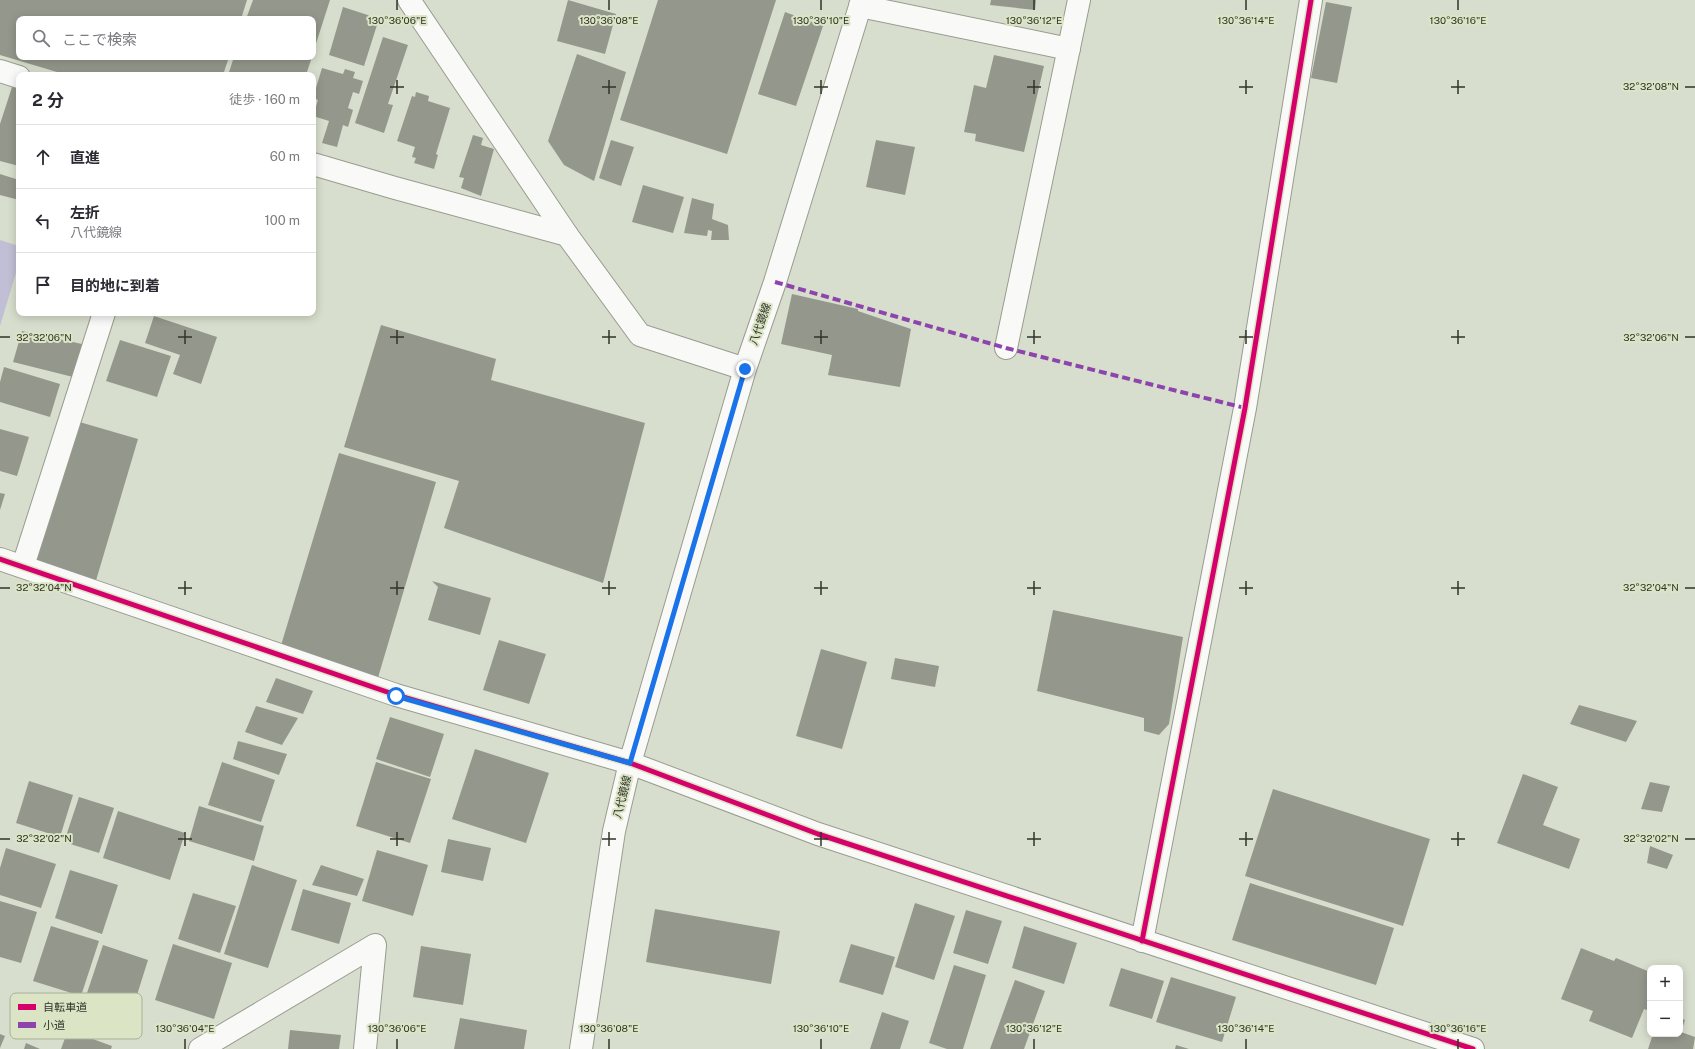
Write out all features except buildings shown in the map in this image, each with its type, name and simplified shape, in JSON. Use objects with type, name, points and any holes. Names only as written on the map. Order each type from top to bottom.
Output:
[{"type":"street","points":[[410,0],[567,235],[640,335],[745,369]]},
{"type":"street","points":[[1006,348],[1079,0]]},
{"type":"street","points":[[1142,941],[1245,408],[1311,0]]},
{"type":"street","points":[[861,3],[1069,49]]},
{"type":"street","name":"八代鏡線","points":[[581,1049],[614,831],[630,763],[745,369],[775,282],[861,3]]},
{"type":"street","points":[[316,165],[567,235]]},
{"type":"street","points":[[23,566],[103,316]]},
{"type":"street","points":[[0,559],[396,696],[630,763],[818,834],[1473,1049]]},
{"type":"street","points":[[200,1049],[375,945],[365,1049]]},
{"type":"shaded area","points":[[0,240],[16,245],[16,273],[0,326]]},
{"type":"marked path","points":[[775,282],[1006,348],[1245,408]]},
{"type":"cycle path","points":[[1142,941],[1245,408],[1311,0]]},
{"type":"cycle path","points":[[0,559],[396,695],[630,763],[818,834],[1473,1049]]},
{"type":"route","points":[[396,696],[630,763],[745,369]]}]
